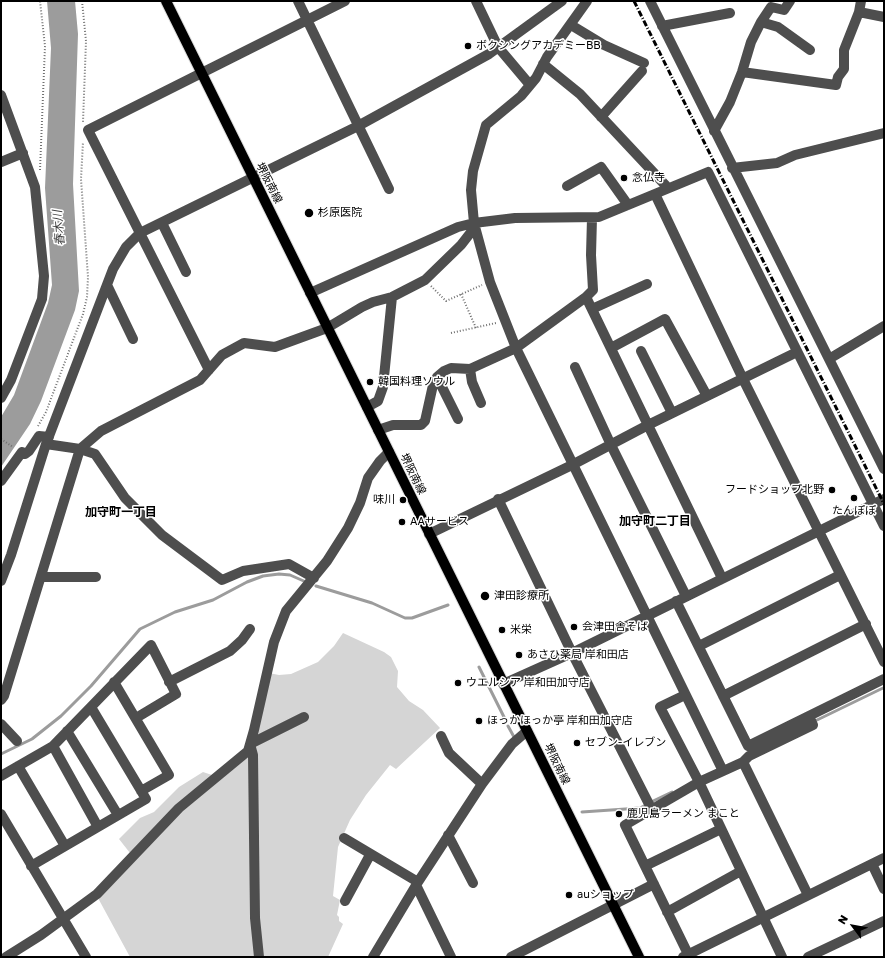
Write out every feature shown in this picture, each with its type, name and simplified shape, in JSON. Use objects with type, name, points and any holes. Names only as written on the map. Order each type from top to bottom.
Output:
[{"type":"main road","name":"堺阪南線","points":[[166,1],[639,957]]},
{"type":"street","points":[[298,1],[389,189]]},
{"type":"street","points":[[209,370],[88,130],[345,1]]},
{"type":"street","points":[[476,1],[498,47],[530,85]]},
{"type":"street","points":[[1,580],[47,441],[113,268],[126,247],[140,233],[253,179],[358,126],[498,47],[562,1]]},
{"type":"street","points":[[587,1],[543,64],[536,78],[521,96],[486,125],[473,171],[471,190],[474,225],[490,282],[516,348],[723,771]]},
{"type":"street","points":[[650,1],[732,168],[884,469]]},
{"type":"street","points":[[714,131],[730,102],[742,72],[751,42],[761,22],[771,7],[784,10],[790,1]]},
{"type":"street","points":[[742,72],[836,85],[838,77],[844,69],[844,50],[859,12],[861,1]]},
{"type":"street","points":[[859,12],[884,17]]},
{"type":"street","points":[[662,26],[730,13]]},
{"type":"street","points":[[761,22],[778,26],[810,50]]},
{"type":"street","points":[[571,25],[643,67],[601,117]]},
{"type":"street","points":[[543,64],[580,94],[668,188]]},
{"type":"street","points":[[1,95],[35,187],[44,287],[42,299],[11,380],[1,398]]},
{"type":"street","points":[[732,168],[777,163],[795,155],[884,133]]},
{"type":"street","points":[[1,162],[23,153]]},
{"type":"street","points":[[567,186],[601,167],[628,205]]},
{"type":"street","points":[[310,293],[458,227],[515,218],[599,217],[708,172],[884,526]]},
{"type":"street","points":[[655,194],[743,379],[820,530],[840,575],[884,662]]},
{"type":"street","points":[[378,430],[393,426],[421,425],[425,421],[433,385],[437,377],[451,368],[470,369],[516,348],[586,297],[593,290],[591,255],[592,218]]},
{"type":"street","points":[[162,223],[186,272]]},
{"type":"street","points":[[1,700],[4,696],[80,449],[101,431],[200,380],[222,355],[244,343],[275,348],[327,328],[362,307],[392,296],[425,280],[461,244],[474,225]]},
{"type":"street","points":[[592,309],[647,284]]},
{"type":"street","points":[[107,285],[133,339]]},
{"type":"street","points":[[367,407],[378,401],[383,387],[392,296]]},
{"type":"street","points":[[586,297],[722,578]]},
{"type":"street","points":[[611,348],[665,319],[707,396]]},
{"type":"street","points":[[829,359],[884,326]]},
{"type":"street","points":[[641,351],[672,413]]},
{"type":"street","points":[[429,534],[498,499],[572,465],[648,425],[797,352]]},
{"type":"street","points":[[575,367],[611,445],[686,596]]},
{"type":"street","points":[[470,369],[472,382],[482,397]]},
{"type":"street","points":[[437,377],[458,418]]},
{"type":"street","points":[[1,481],[22,452],[25,454],[29,451],[39,436],[47,441],[94,454],[125,498],[162,535],[222,580],[243,572],[289,564],[314,578]]},
{"type":"street","points":[[6,957],[97,894],[179,808],[243,756],[250,744],[274,642],[286,611],[327,562],[348,528],[360,503],[368,478],[380,461],[389,452]]},
{"type":"street","points":[[498,499],[572,653],[652,810]]},
{"type":"street","points":[[503,684],[572,653],[884,499]]},
{"type":"street","points":[[699,646],[840,575]]},
{"type":"street","points":[[41,577],[96,577]]},
{"type":"street","points":[[676,601],[748,746],[884,679]]},
{"type":"street","points":[[723,696],[866,624]]},
{"type":"street","points":[[169,682],[230,651],[242,640],[250,629]]},
{"type":"street","points":[[1,776],[52,746],[151,645],[176,694],[136,718]]},
{"type":"street","points":[[114,682],[169,775],[141,791]]},
{"type":"street","points":[[685,695],[660,707],[699,782],[782,957]]},
{"type":"street","points":[[31,866],[146,799],[91,707]]},
{"type":"street","points":[[809,716],[814,725],[749,756],[743,762],[699,782],[625,825],[654,884],[685,956],[884,858]]},
{"type":"street","points":[[250,744],[304,717]]},
{"type":"street","points":[[1,724],[17,741]]},
{"type":"street","points":[[67,731],[118,815]]},
{"type":"street","points":[[373,957],[417,884],[482,784],[512,744],[527,731]]},
{"type":"street","points":[[441,736],[449,753],[482,784]]},
{"type":"street","points":[[250,744],[253,754],[255,918],[259,957]]},
{"type":"street","points":[[52,746],[98,827]]},
{"type":"street","points":[[743,762],[808,895]]},
{"type":"street","points":[[18,766],[65,846]]},
{"type":"street","points":[[1,814],[86,957]]},
{"type":"street","points":[[645,866],[721,829]]},
{"type":"street","points":[[448,835],[473,877]]},
{"type":"street","points":[[344,838],[417,884],[451,957]]},
{"type":"street","points":[[345,901],[370,855]]},
{"type":"street","points":[[872,864],[884,889]]},
{"type":"street","points":[[666,912],[741,871]]},
{"type":"street","points":[[511,957],[654,884]]},
{"type":"street","points":[[808,957],[884,921]]},
{"type":"path","points":[[35,187],[40,170],[45,46],[40,1]]},
{"type":"path","points":[[82,1],[86,41],[83,125]]},
{"type":"path","points":[[36,430],[48,405],[83,314],[87,297],[88,277],[81,179],[83,141]]},
{"type":"path","points":[[425,280],[446,301],[490,282]]},
{"type":"path","points":[[461,294],[476,328]]},
{"type":"path","points":[[451,333],[505,320]]},
{"type":"path","points":[[1,438],[22,452]]},
{"type":"shaded area","points":[[343,633],[384,652],[391,657],[398,671],[397,687],[409,701],[423,710],[440,728],[396,769],[390,765],[366,795],[350,820],[338,847],[333,896],[340,900],[337,915],[339,917],[339,921],[343,924],[328,957],[130,957],[98,898],[130,853],[119,839],[140,818],[154,812],[179,787],[203,772],[212,775],[249,755],[269,673],[279,675],[291,674],[318,662],[334,646]]},
{"type":"water","name":"春木川","points":[[47,1],[75,1],[78,34],[73,184],[79,291],[75,310],[41,401],[30,424],[1,467],[1,417],[14,395],[48,303],[52,285],[45,188],[51,48]]},
{"type":"waterway","points":[[1,754],[32,739],[61,716],[91,686],[140,629],[175,612],[213,600],[247,582],[263,576],[279,574],[290,575],[306,582]]},
{"type":"waterway","points":[[316,586],[372,603],[405,618],[412,618],[448,605]]},
{"type":"waterway","points":[[479,667],[504,717]]},
{"type":"waterway","points":[[815,721],[883,688]]},
{"type":"waterway","points":[[508,726],[514,737]]},
{"type":"waterway","points":[[651,802],[672,792]]},
{"type":"waterway","points":[[582,812],[640,808],[646,805]]},
{"type":"railway","points":[[634,1],[884,504]]},
{"type":"place","name":"ボクシングアカデミーBB","points":[[468,46]]},
{"type":"place","name":"念仏寺","points":[[624,178]]},
{"type":"place","name":"杉原医院","points":[[309,213]]},
{"type":"place","name":"韓国料理ソウル","points":[[370,382]]},
{"type":"place","name":"フードショップ北野","points":[[832,490]]},
{"type":"place","name":"たんぽぽ","points":[[854,498]]},
{"type":"place","name":"味川","points":[[403,500]]},
{"type":"place","name":"AAサービス","points":[[402,522]]},
{"type":"place","name":"津田診療所","points":[[485,596]]},
{"type":"place","name":"会津田舎そば","points":[[574,627]]},
{"type":"place","name":"米栄","points":[[502,630]]},
{"type":"place","name":"あさひ薬局 岸和田店","points":[[519,655]]},
{"type":"place","name":"ウエルシア 岸和田加守店","points":[[458,683]]},
{"type":"place","name":"ほっかほっか亭 岸和田加守店","points":[[479,721]]},
{"type":"place","name":"セブン-イレブン","points":[[577,743]]},
{"type":"place","name":"鹿児島ラーメン まこと","points":[[619,814]]},
{"type":"place","name":"auショップ","points":[[569,895]]},
{"type":"district","name":"加守町一丁目","points":[[121,512]]},
{"type":"district","name":"加守町二丁目","points":[[655,521]]}]
